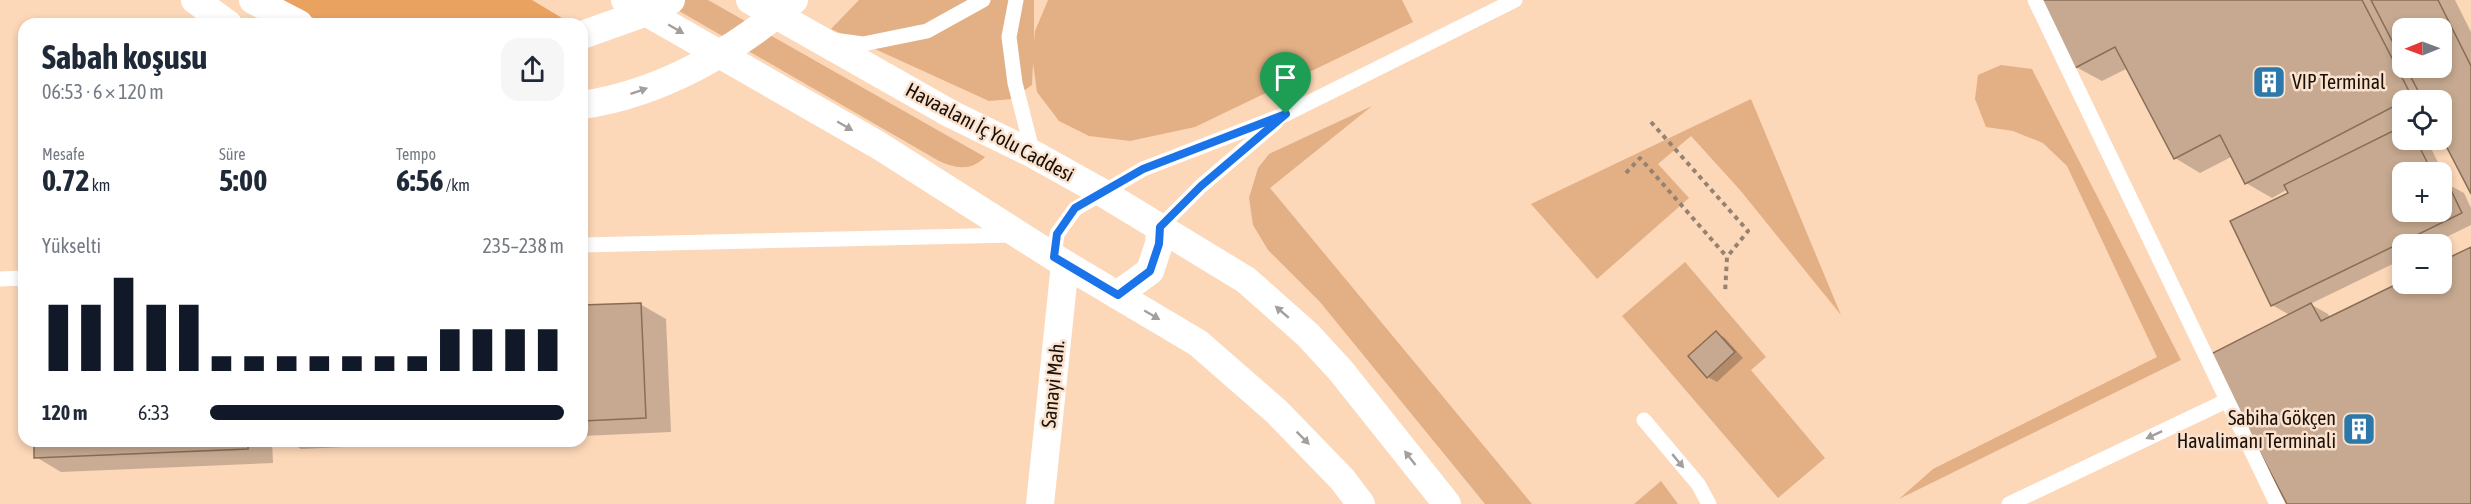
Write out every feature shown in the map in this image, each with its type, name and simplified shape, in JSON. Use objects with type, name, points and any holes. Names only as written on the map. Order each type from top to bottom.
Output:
[{"type":"street","points":[[195,0],[220,18]]},
{"type":"street","points":[[253,0],[288,18]]},
{"type":"street","points":[[625,0],[878,145],[1060,261],[1198,343],[1292,427],[1342,479],[1361,504]]},
{"type":"street","points":[[588,32],[641,14],[671,0]]},
{"type":"street","name":"Havaalanı İç Yolu Caddesi","points":[[750,0],[951,114],[1033,154],[1160,227],[1246,280],[1308,335],[1341,371],[1447,504]]},
{"type":"street","points":[[588,104],[634,93],[690,70],[736,43],[794,0]]},
{"type":"street","points":[[1118,295],[1150,271],[1159,244],[1160,227]]},
{"type":"street","name":"Sanayi Mah.","points":[[1040,504],[1060,261]]},
{"type":"lane","points":[[818,38],[863,44],[927,31],[983,0]]},
{"type":"lane","points":[[1016,0],[1009,37],[1015,83],[1033,154]]},
{"type":"lane","points":[[1060,261],[1057,234],[1075,208],[1143,169],[1286,114],[1515,0]]},
{"type":"lane","points":[[2035,0],[2277,504]]},
{"type":"lane","points":[[1160,227],[1201,186],[1286,114]]},
{"type":"lane","points":[[588,245],[1019,235]]},
{"type":"lane","points":[[0,279],[18,278]]},
{"type":"lane","points":[[2009,504],[2226,401]]},
{"type":"lane","points":[[1644,420],[1698,484],[1709,504]]},
{"type":"path","points":[[1651,122],[1748,231],[1727,257],[1725,293]]},
{"type":"path","points":[[1626,173],[1640,158],[1727,257]]},
{"type":"shaded area","points":[[0,0],[2471,0],[2471,504],[0,504]]},
{"type":"shaded area","points":[[278,0],[532,0],[562,18],[314,18]]},
{"type":"shaded area","points":[[660,0],[708,0],[985,157],[969,167],[951,166],[939,161]]},
{"type":"shaded area","points":[[859,0],[1034,0],[1034,41],[1035,31],[1048,0],[1402,0],[1413,22],[1195,127],[1130,141],[1089,136],[1059,121],[1037,92],[1033,63],[1032,85],[1012,99],[989,101],[831,29]]},
{"type":"shaded area","points":[[2001,65],[2032,69],[2181,360],[1899,499],[1933,469],[2157,357],[2067,166],[2043,143],[2013,131],[1986,127],[1975,99],[1978,75]]},
{"type":"shaded area","points":[[1751,99],[1841,315],[1740,190],[1691,136],[1658,164],[1689,198],[1597,279],[1531,204]]},
{"type":"shaded area","points":[[1372,106],[1270,188],[1532,504],[1485,504],[1320,302],[1268,250],[1253,225],[1249,198],[1258,168],[1269,154]]},
{"type":"shaded area","points":[[1685,262],[1766,357],[1751,370],[1825,458],[1778,498],[1622,316]]},
{"type":"shaded area","points":[[1661,481],[1678,504],[1634,504]]},
{"type":"building","name":"VIP Terminal","points":[[2040,0],[2362,0],[2392,58],[2392,78],[2402,78],[2408,90],[2392,90],[2392,107],[2245,184],[2220,135],[2174,159],[2115,47],[2075,68]]},
{"type":"building","points":[[2371,0],[2438,0],[2447,18],[2392,18],[2392,41]]},
{"type":"building","points":[[2452,28],[2471,66],[2471,194],[2448,150],[2452,150],[2452,90],[2418,90],[2411,78],[2452,78]]},
{"type":"building","points":[[2392,131],[2392,150],[2421,150],[2427,162],[2392,162],[2392,222],[2444,222],[2419,234],[2392,234],[2392,247],[2271,306],[2230,221],[2288,193],[2284,185]]},
{"type":"building","points":[[2452,192],[2462,213],[2452,218]]},
{"type":"building","name":"Sabiha Gökçen Havalimanı Terminali","points":[[2471,247],[2471,504],[2287,504],[2209,355],[2311,303],[2321,321],[2392,286],[2392,294],[2452,294],[2452,256]]},
{"type":"building","points":[[641,303],[646,418],[588,421],[588,305]]},
{"type":"building","points":[[1716,331],[1735,352],[1707,378],[1688,356]]},
{"type":"building","points":[[34,447],[248,447],[248,449],[34,458]]},
{"type":"place","name":"VIP Terminal","points":[[2269,82]]},
{"type":"place","name":"Sabiha Gökçen Havalimanı Terminali","points":[[2359,429]]},
{"type":"route","points":[[1286,114],[1201,186],[1160,227],[1159,244],[1150,271],[1118,295],[1054,257],[1057,234],[1075,208],[1143,169],[1286,114]]}]
